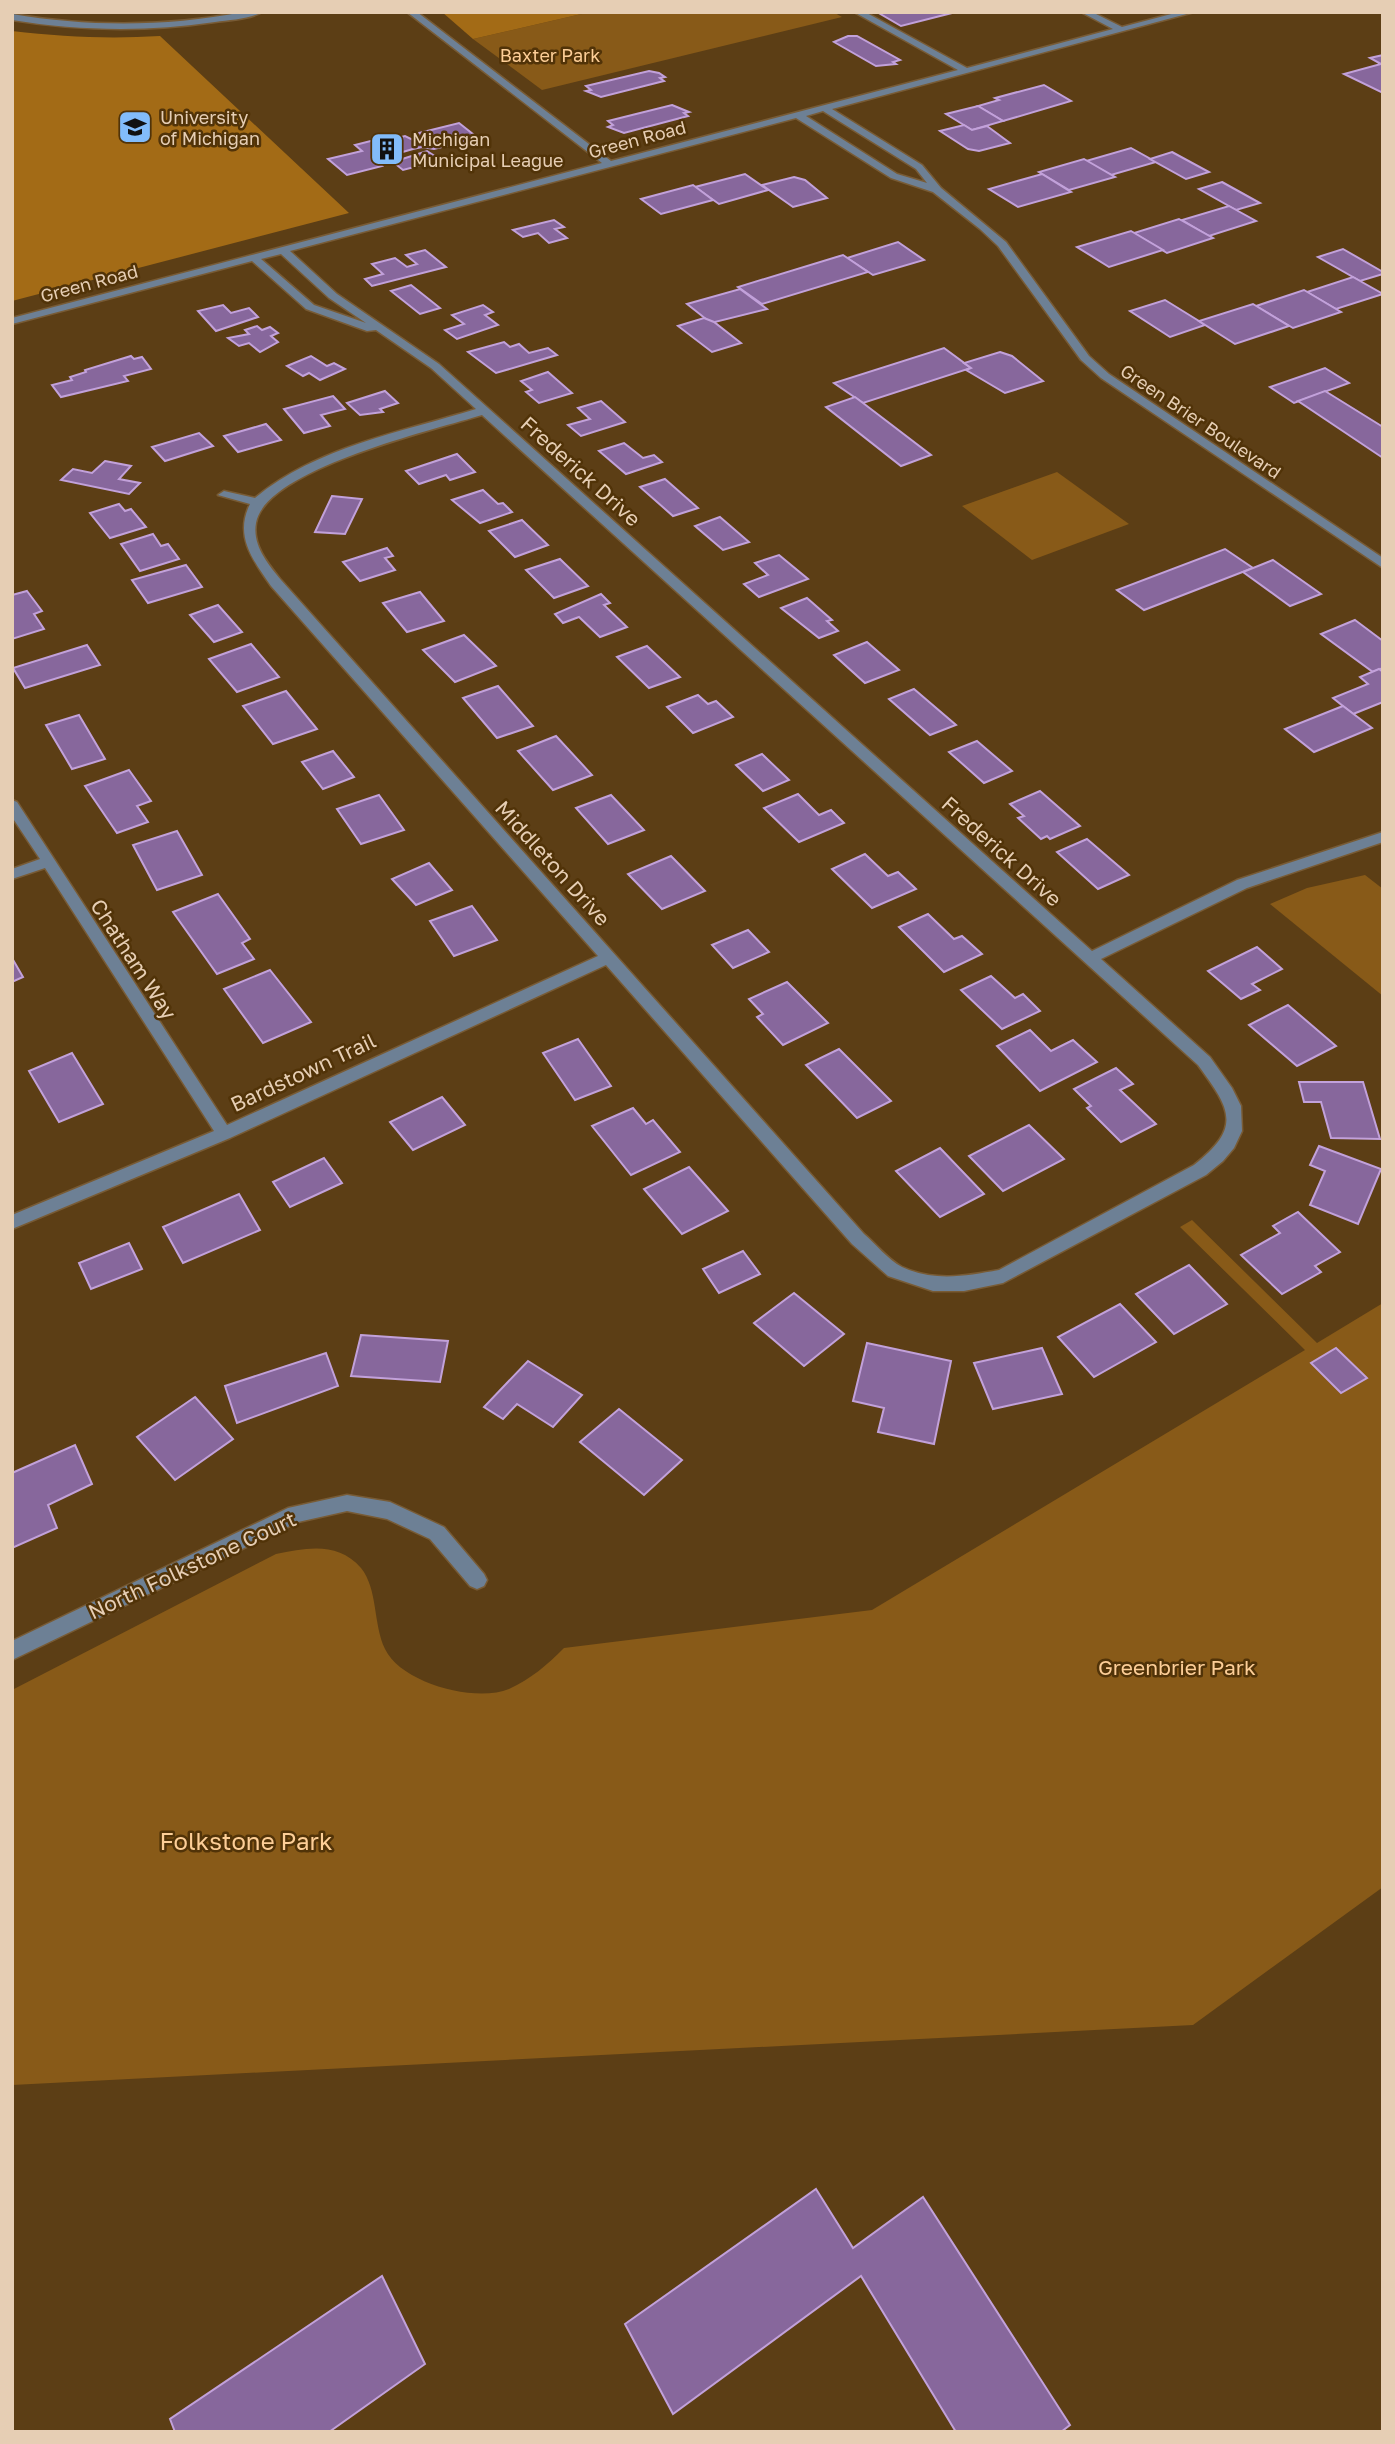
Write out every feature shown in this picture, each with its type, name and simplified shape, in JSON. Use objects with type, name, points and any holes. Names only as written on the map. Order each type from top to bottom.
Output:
[{"type":"street","points":[[12,17],[65,25],[130,27],[210,21],[258,12]]},
{"type":"street","points":[[411,12],[609,164]]},
{"type":"street","points":[[858,12],[965,71]]},
{"type":"street","points":[[1086,12],[1121,30]]},
{"type":"street","name":"Green Road","points":[[12,321],[1190,12]]},
{"type":"street","name":"Green Brier Boulevard","points":[[825,108],[919,167],[937,190],[1002,244],[1073,343],[1105,376],[1383,564]]},
{"type":"street","name":"Green Brier Boulevard","points":[[798,116],[894,176],[937,190]]},
{"type":"street","name":"Frederick Drive","points":[[283,250],[333,296],[435,366],[1204,1061],[1224,1086],[1234,1110],[1237,1131],[1224,1153],[1200,1170],[1003,1276],[964,1284],[933,1284],[894,1271],[858,1239]]},
{"type":"street","name":"Frederick Drive","points":[[253,257],[310,307],[383,332]]},
{"type":"street","points":[[224,495],[257,502],[296,475],[331,460],[483,411]]},
{"type":"street","name":"Middleton Drive","points":[[257,502],[249,525],[253,551],[276,583],[858,1239]]},
{"type":"street","name":"Chatham Way","points":[[12,805],[223,1135]]},
{"type":"street","points":[[1090,958],[1242,884],[1383,837]]},
{"type":"street","points":[[12,874],[47,862]]},
{"type":"street","name":"Bardstown Trail","points":[[12,1222],[223,1135],[609,957]]},
{"type":"street","name":"North Folkstone Court","points":[[12,1651],[295,1514],[346,1503],[390,1511],[437,1533],[477,1580]]},
{"type":"green space","name":"Baxter Park","points":[[590,12],[833,12],[842,17],[542,90],[473,39]]},
{"type":"green space","points":[[1057,472],[1129,524],[1032,560],[962,506]]},
{"type":"green space","points":[[1365,875],[1383,889],[1383,996],[1270,904],[1307,888]]},
{"type":"green space","name":"Folkstone Park","points":[[1192,1220],[1317,1343],[1383,1303],[1383,1887],[1193,2025],[12,2085],[12,1690],[276,1554],[299,1550],[332,1550],[352,1559],[361,1568],[373,1596],[385,1649],[406,1672],[440,1687],[478,1693],[495,1693],[509,1689],[538,1671],[564,1648],[872,1610],[1305,1350],[1180,1227]]},
{"type":"shaded area","points":[[442,12],[590,12],[473,39]]},
{"type":"shaded area","name":"University of Michigan","points":[[12,31],[86,37],[160,36],[349,213],[12,301]]},
{"type":"building","points":[[877,12],[956,12],[901,26]]},
{"type":"building","points":[[848,36],[857,36],[900,60],[893,62],[896,64],[876,66],[834,42]]},
{"type":"building","points":[[1383,55],[1383,93],[1344,74],[1381,64],[1370,58]]},
{"type":"building","points":[[649,71],[665,77],[660,78],[664,81],[601,97],[586,91],[591,90],[586,86]]},
{"type":"building","points":[[1044,85],[1071,101],[1003,121],[978,106],[999,100],[995,98]]},
{"type":"building","points":[[672,105],[689,112],[684,113],[688,116],[624,133],[608,127],[613,125],[608,121]]},
{"type":"building","points":[[978,106],[1003,121],[972,130],[946,114]]},
{"type":"building","name":"Michigan Municipal League","points":[[459,123],[478,138],[434,149],[413,149],[375,160],[382,166],[347,175],[328,159],[362,151],[355,145],[390,136],[393,139],[405,136],[415,141],[422,139],[415,134]]},
{"type":"building","points":[[964,125],[972,130],[987,126],[1010,143],[979,151],[968,149],[940,131]]},
{"type":"building","points":[[1131,148],[1156,162],[1111,175],[1086,161]]},
{"type":"building","points":[[427,151],[441,160],[403,170],[393,162]]},
{"type":"building","points":[[1172,152],[1209,172],[1186,179],[1150,159]]},
{"type":"building","points":[[1084,159],[1115,177],[1069,190],[1039,172]]},
{"type":"building","points":[[745,174],[768,190],[719,204],[695,187]]},
{"type":"building","points":[[1042,174],[1071,192],[1018,207],[989,189]]},
{"type":"building","points":[[794,177],[805,180],[827,198],[793,207],[762,185]]},
{"type":"building","points":[[1222,182],[1260,203],[1236,210],[1199,189]]},
{"type":"building","points":[[693,185],[713,200],[661,214],[641,199]]},
{"type":"building","points":[[1229,206],[1256,221],[1209,236],[1182,220]]},
{"type":"building","points":[[1179,219],[1213,238],[1167,253],[1134,233]]},
{"type":"building","points":[[554,220],[564,227],[555,229],[567,238],[549,243],[538,233],[523,237],[513,230]]},
{"type":"building","points":[[1131,231],[1163,250],[1109,267],[1077,247]]},
{"type":"building","points":[[898,242],[924,260],[873,275],[847,258]]},
{"type":"building","points":[[1343,249],[1383,274],[1360,281],[1318,257]]},
{"type":"building","points":[[425,250],[446,267],[372,286],[365,279],[383,274],[372,264],[395,258],[407,267],[417,264],[406,255]]},
{"type":"building","points":[[843,255],[868,272],[762,304],[738,287]]},
{"type":"building","points":[[1353,277],[1383,294],[1336,309],[1307,292]]},
{"type":"building","points":[[411,285],[440,308],[420,314],[391,291]]},
{"type":"building","points":[[740,289],[767,309],[711,323],[687,304]]},
{"type":"building","points":[[1304,290],[1341,312],[1293,328],[1256,306]]},
{"type":"building","points":[[1165,300],[1205,325],[1170,337],[1130,311]]},
{"type":"building","points":[[1253,304],[1289,326],[1235,344],[1199,321]]},
{"type":"building","points":[[223,305],[231,313],[249,308],[258,317],[216,331],[198,311]]},
{"type":"building","points":[[483,305],[493,312],[485,315],[498,325],[457,339],[445,330],[464,324],[452,315]]},
{"type":"building","points":[[704,318],[714,322],[741,343],[712,352],[678,326]]},
{"type":"building","points":[[257,326],[262,330],[270,327],[278,333],[271,336],[278,342],[260,352],[249,343],[239,346],[228,338],[249,334],[245,330]]},
{"type":"building","points":[[504,342],[510,347],[519,344],[529,353],[548,348],[557,355],[496,373],[468,352]]},
{"type":"building","points":[[944,348],[971,368],[863,403],[834,383]]},
{"type":"building","points":[[1000,352],[1012,356],[1043,381],[1005,393],[966,370],[971,368],[964,363]]},
{"type":"building","points":[[131,356],[134,359],[142,357],[151,369],[124,376],[128,381],[61,397],[52,385],[72,380],[70,377],[86,372],[85,370]]},
{"type":"building","points":[[311,356],[327,366],[334,363],[345,369],[320,380],[309,373],[303,376],[287,366]]},
{"type":"building","points":[[1325,368],[1349,383],[1294,403],[1270,387]]},
{"type":"building","points":[[548,372],[572,393],[539,403],[526,392],[532,390],[521,381]]},
{"type":"building","points":[[385,391],[398,403],[380,409],[383,412],[360,415],[347,403]]},
{"type":"building","points":[[1325,391],[1383,427],[1383,458],[1298,401]]},
{"type":"building","points":[[333,396],[345,409],[321,415],[330,426],[304,433],[284,409]]},
{"type":"building","points":[[855,397],[931,455],[901,466],[826,407]]},
{"type":"building","points":[[601,401],[625,422],[581,436],[568,425],[590,419],[578,408]]},
{"type":"building","points":[[266,424],[281,440],[238,452],[224,436]]},
{"type":"building","points":[[199,433],[213,446],[165,461],[152,447]]},
{"type":"building","points":[[624,443],[643,458],[654,455],[662,462],[626,474],[599,451]]},
{"type":"building","points":[[457,454],[475,472],[450,480],[446,475],[419,484],[406,471]]},
{"type":"building","points":[[105,461],[131,466],[119,479],[140,483],[129,494],[61,480],[73,469],[92,473]]},
{"type":"building","points":[[665,479],[698,508],[673,516],[640,487]]},
{"type":"building","points":[[483,490],[512,512],[480,523],[452,500]]},
{"type":"building","points":[[332,496],[362,499],[345,534],[315,532]]},
{"type":"building","points":[[119,504],[125,511],[131,509],[146,527],[110,538],[90,513]]},
{"type":"building","points":[[720,517],[749,542],[723,550],[695,526]]},
{"type":"building","points":[[522,520],[548,545],[515,557],[489,531]]},
{"type":"building","points":[[153,534],[161,546],[168,544],[179,559],[140,571],[121,544]]},
{"type":"building","points":[[387,548],[393,556],[385,558],[395,570],[360,581],[343,562]]},
{"type":"building","points":[[1225,549],[1253,568],[1144,610],[1117,590]]},
{"type":"building","points":[[779,555],[808,579],[759,597],[744,584],[768,575],[755,563]]},
{"type":"building","points":[[560,559],[588,586],[554,598],[526,570]]},
{"type":"building","points":[[1273,560],[1321,594],[1290,606],[1243,572]]},
{"type":"building","points":[[186,565],[202,587],[148,603],[132,580]]},
{"type":"building","points":[[27,591],[42,611],[34,614],[44,629],[12,639],[12,595]]},
{"type":"building","points":[[420,592],[444,621],[407,632],[383,603]]},
{"type":"building","points":[[601,594],[610,603],[604,605],[627,627],[600,637],[579,617],[563,623],[555,614]]},
{"type":"building","points":[[807,598],[832,620],[827,621],[838,631],[819,638],[781,608]]},
{"type":"building","points":[[218,605],[242,632],[214,642],[190,615]]},
{"type":"building","points":[[1355,620],[1383,641],[1383,668],[1373,672],[1321,634]]},
{"type":"building","points":[[464,635],[496,666],[455,682],[423,650]]},
{"type":"building","points":[[867,642],[899,670],[865,683],[834,655]]},
{"type":"building","points":[[251,644],[279,677],[237,692],[209,659]]},
{"type":"building","points":[[87,645],[100,665],[25,688],[13,668]]},
{"type":"building","points":[[647,646],[680,677],[649,688],[617,657]]},
{"type":"building","points":[[1379,669],[1383,672],[1383,702],[1353,714],[1333,698],[1368,684],[1360,677]]},
{"type":"building","points":[[498,686],[533,726],[497,738],[463,698]]},
{"type":"building","points":[[914,689],[956,725],[930,735],[889,699]]},
{"type":"building","points":[[286,691],[317,729],[273,744],[243,706]]},
{"type":"building","points":[[698,695],[708,704],[716,701],[733,717],[693,733],[667,707]]},
{"type":"building","points":[[1343,706],[1372,728],[1314,752],[1285,729]]},
{"type":"building","points":[[79,715],[105,759],[72,769],[46,725]]},
{"type":"building","points":[[556,736],[592,775],[553,790],[518,751]]},
{"type":"building","points":[[977,741],[1012,771],[984,783],[949,752]]},
{"type":"building","points":[[333,751],[354,777],[323,789],[302,762]]},
{"type":"building","points":[[762,754],[789,780],[763,791],[736,765]]},
{"type":"building","points":[[129,770],[151,801],[137,806],[148,822],[117,833],[85,786]]},
{"type":"building","points":[[1040,791],[1080,826],[1050,839],[1047,836],[1041,839],[1018,818],[1024,816],[1010,804]]},
{"type":"building","points":[[798,794],[819,815],[831,810],[844,823],[799,842],[764,808]]},
{"type":"building","points":[[379,795],[404,830],[361,844],[337,809]]},
{"type":"building","points":[[611,795],[644,830],[608,844],[576,808]]},
{"type":"building","points":[[177,831],[202,875],[157,890],[133,845]]},
{"type":"building","points":[[1087,839],[1129,875],[1098,889],[1057,852]]},
{"type":"building","points":[[865,854],[888,876],[898,872],[916,889],[872,908],[832,869]]},
{"type":"building","points":[[671,856],[705,891],[662,909],[628,874]]},
{"type":"building","points":[[429,863],[452,890],[416,905],[392,879]]},
{"type":"building","points":[[218,894],[250,939],[242,943],[254,959],[217,974],[173,912]]},
{"type":"building","points":[[472,906],[497,940],[454,956],[430,921]]},
{"type":"building","points":[[928,914],[954,939],[962,936],[982,954],[944,972],[899,927]]},
{"type":"building","points":[[748,930],[769,952],[733,968],[712,945]]},
{"type":"building","points":[[1257,947],[1282,969],[1252,984],[1260,990],[1241,999],[1208,971]]},
{"type":"building","points":[[12,958],[23,977],[12,982]]},
{"type":"building","points":[[270,970],[311,1022],[263,1043],[224,989]]},
{"type":"building","points":[[991,976],[1015,998],[1023,994],[1040,1011],[1002,1029],[961,990]]},
{"type":"building","points":[[787,982],[828,1023],[783,1045],[757,1017],[763,1014],[749,999]]},
{"type":"building","points":[[1288,1005],[1336,1046],[1297,1066],[1249,1025]]},
{"type":"building","points":[[1030,1030],[1051,1051],[1073,1040],[1097,1062],[1040,1091],[997,1046]]},
{"type":"building","points":[[578,1039],[611,1086],[575,1100],[543,1053]]},
{"type":"building","points":[[839,1049],[891,1101],[857,1118],[806,1065]]},
{"type":"building","points":[[72,1053],[103,1104],[59,1122],[29,1071]]},
{"type":"building","points":[[1116,1068],[1133,1084],[1120,1090],[1156,1124],[1121,1142],[1087,1108],[1091,1106],[1074,1089]]},
{"type":"building","points":[[1299,1082],[1363,1082],[1380,1139],[1331,1138],[1321,1102],[1304,1102]]},
{"type":"building","points":[[442,1097],[465,1125],[413,1150],[390,1122]]},
{"type":"building","points":[[633,1108],[646,1124],[653,1120],[680,1152],[631,1175],[592,1126]]},
{"type":"building","points":[[1029,1125],[1064,1159],[1003,1191],[969,1156]]},
{"type":"building","points":[[1319,1146],[1381,1169],[1358,1224],[1310,1205],[1325,1171],[1310,1165]]},
{"type":"building","points":[[940,1148],[984,1194],[940,1217],[896,1171]]},
{"type":"building","points":[[324,1158],[342,1183],[290,1207],[273,1182]]},
{"type":"building","points":[[689,1167],[728,1211],[682,1234],[644,1189]]},
{"type":"building","points":[[239,1194],[260,1230],[183,1263],[163,1227]]},
{"type":"building","points":[[1298,1212],[1340,1252],[1315,1266],[1321,1272],[1282,1294],[1241,1255],[1280,1233],[1273,1226]]},
{"type":"building","points":[[129,1243],[142,1269],[91,1289],[79,1263]]},
{"type":"building","points":[[743,1251],[760,1274],[719,1293],[703,1269]]},
{"type":"building","points":[[1189,1265],[1227,1304],[1174,1334],[1136,1294]]},
{"type":"building","points":[[794,1293],[844,1334],[804,1366],[754,1323]]},
{"type":"building","points":[[1120,1304],[1156,1342],[1094,1377],[1058,1337]]},
{"type":"building","points":[[361,1335],[448,1341],[440,1382],[351,1376]]},
{"type":"building","points":[[867,1343],[951,1361],[934,1444],[878,1432],[884,1408],[853,1401]]},
{"type":"building","points":[[1042,1348],[1062,1394],[993,1409],[974,1363]]},
{"type":"building","points":[[1336,1348],[1367,1378],[1341,1393],[1311,1363]]},
{"type":"building","points":[[326,1353],[338,1386],[237,1423],[225,1386]]},
{"type":"building","points":[[528,1361],[582,1395],[553,1427],[517,1404],[503,1419],[484,1407]]},
{"type":"building","points":[[195,1397],[233,1439],[175,1480],[137,1437]]},
{"type":"building","points":[[619,1409],[682,1460],[644,1495],[580,1442]]},
{"type":"building","points":[[75,1445],[92,1484],[48,1505],[57,1528],[12,1548],[12,1473]]},
{"type":"building","points":[[816,2189],[853,2248],[923,2197],[1070,2425],[1061,2432],[956,2432],[861,2276],[673,2414],[625,2324]]},
{"type":"building","points":[[382,2276],[425,2364],[329,2432],[175,2432],[170,2419]]},
{"type":"place","name":"University of Michigan","points":[[135,127]]},
{"type":"place","name":"Michigan Municipal League","points":[[387,149]]},
{"type":"park label","name":"Greenbrier Park","points":[[1177,1667]]}]
